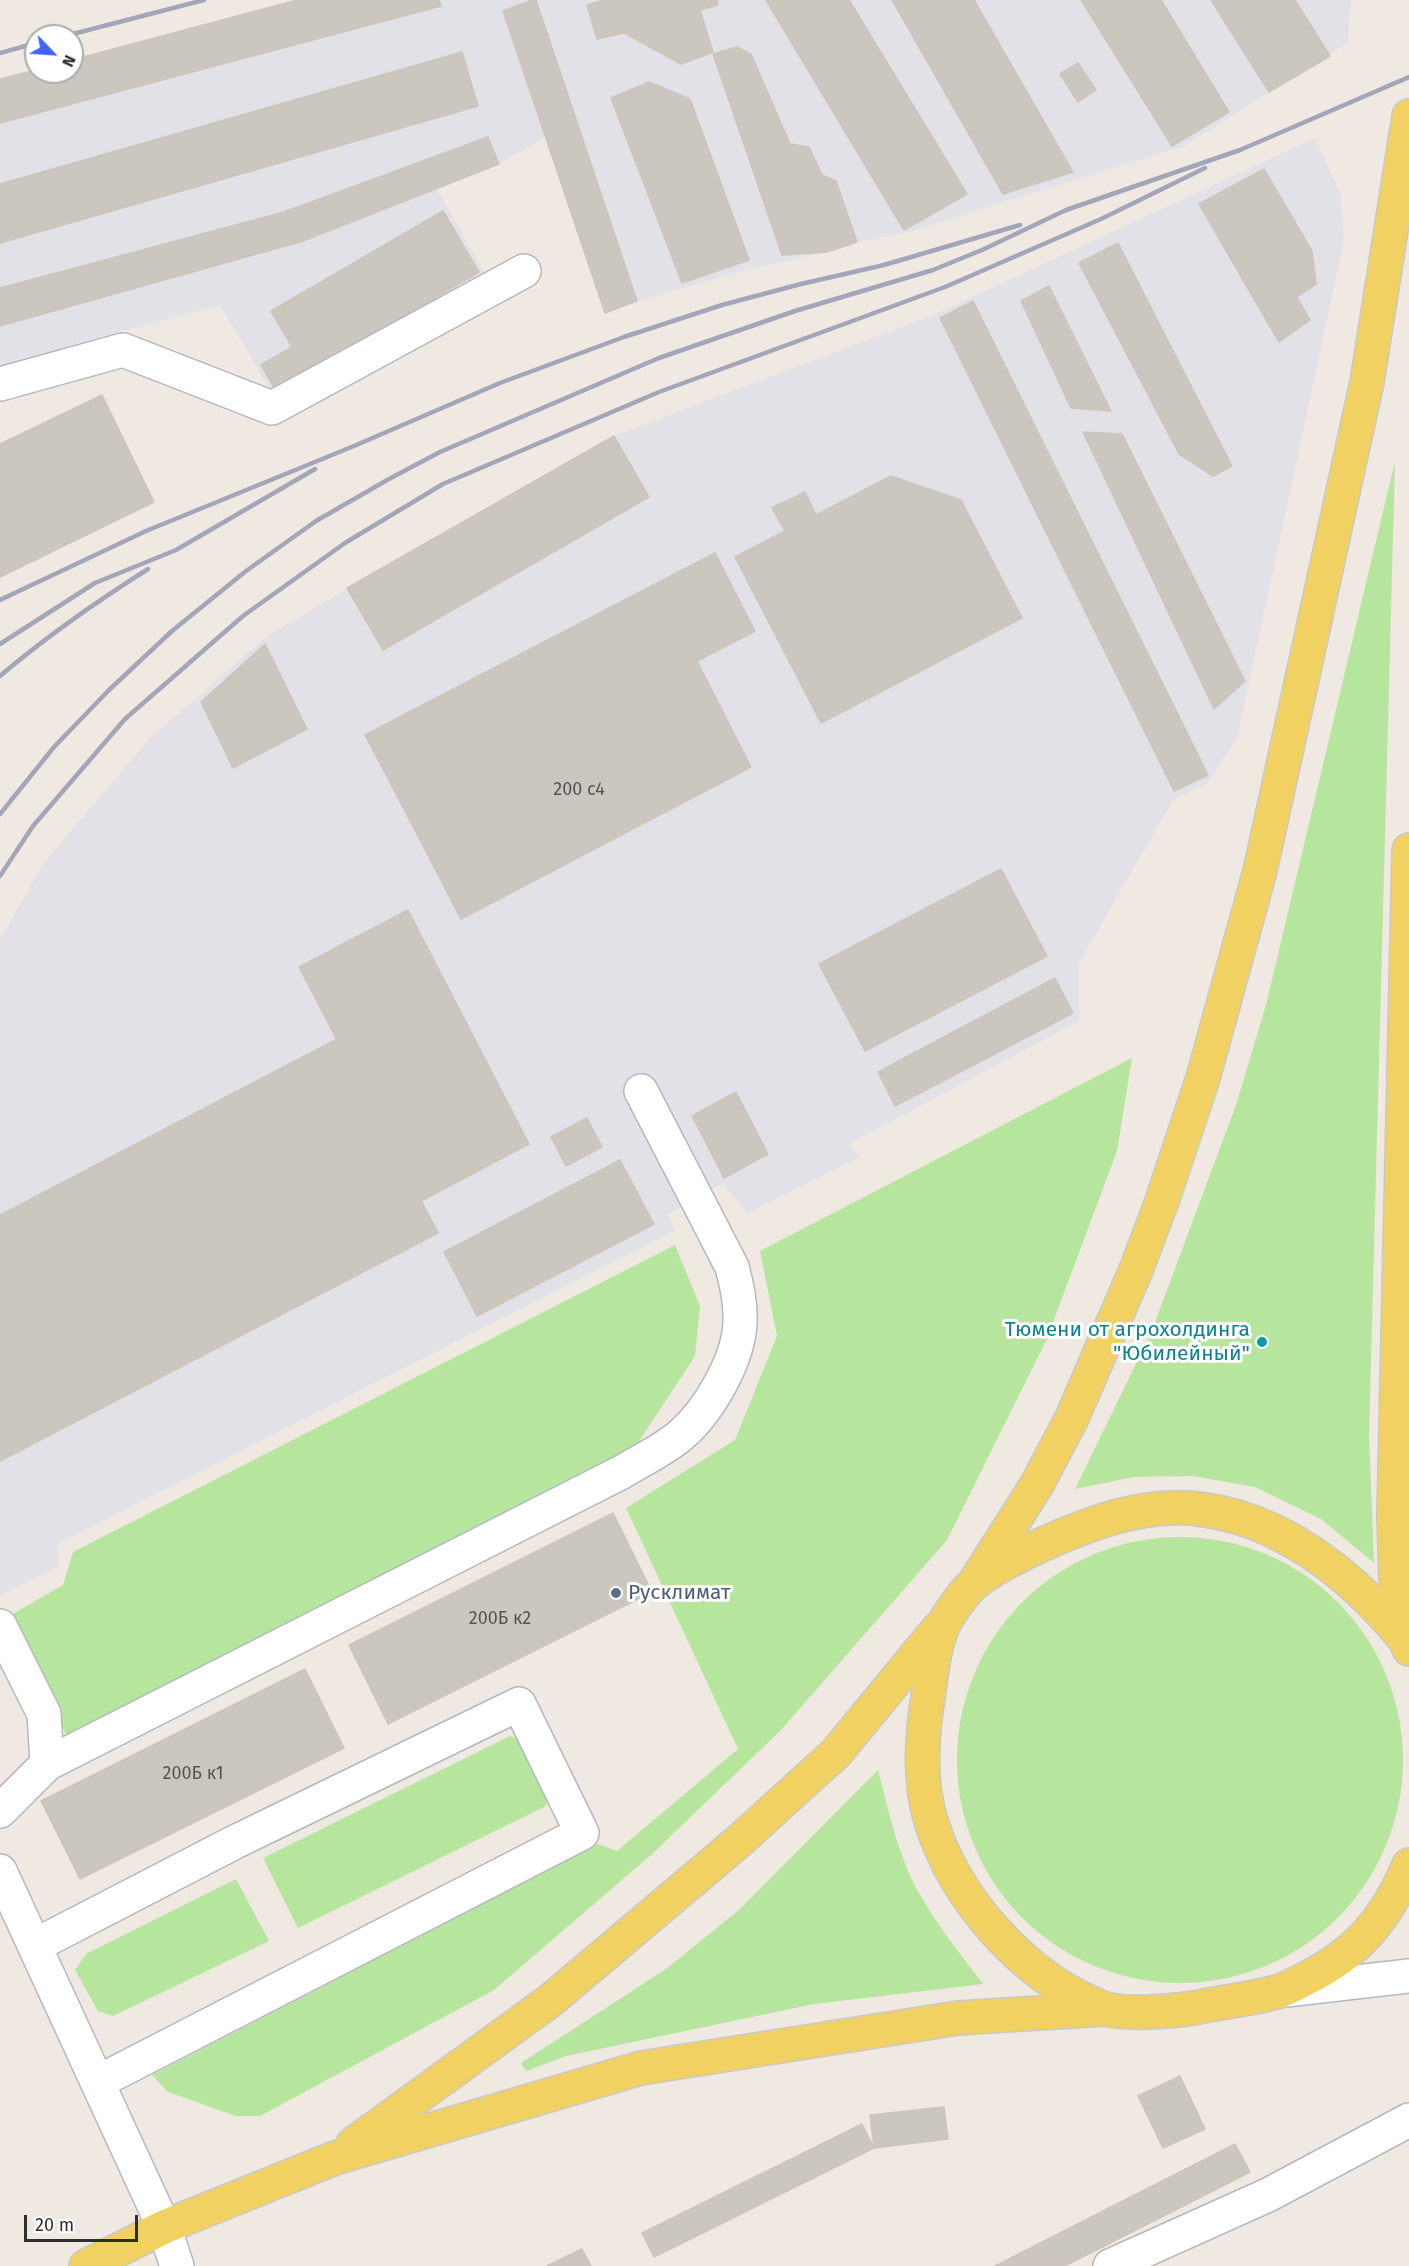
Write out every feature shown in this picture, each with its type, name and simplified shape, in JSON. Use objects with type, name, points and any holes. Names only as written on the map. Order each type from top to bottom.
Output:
[{"type":"main road","points":[[335,2158],[551,2000],[738,1842],[836,1753],[975,1582],[1036,1486],[1071,1420],[1147,1240],[1203,1078],[1260,871],[1364,394],[1409,116]]},
{"type":"main road","points":[[1408,1645],[1396,1586],[1394,1515],[1409,849]]},
{"type":"main road","points":[[975,1582],[1038,1546],[1085,1526],[1112,1517],[1149,1510],[1188,1508],[1231,1516],[1270,1529],[1301,1546],[1332,1567],[1368,1597],[1408,1645]]},
{"type":"main road","points":[[945,1620],[935,1654],[922,1728],[923,1771],[931,1820],[952,1869],[981,1915],[1018,1956],[1055,1983],[1106,2009]]},
{"type":"main road","points":[[86,2266],[164,2227],[335,2158],[641,2068],[958,2018],[1106,2009],[1142,2012],[1189,2009],[1281,1990],[1344,1957],[1376,1924],[1400,1885],[1409,1865]]},
{"type":"street","points":[[0,384],[123,350],[272,408],[524,271]]},
{"type":"street","points":[[0,1811],[47,1764],[622,1472],[680,1436],[703,1412],[732,1356],[741,1324],[739,1295],[732,1267],[641,1091]]},
{"type":"street","points":[[0,1626],[44,1714],[47,1764]]},
{"type":"street","points":[[36,1945],[235,1842],[519,1704],[582,1833],[98,2082]]},
{"type":"street","points":[[0,1871],[164,2227],[177,2266]]},
{"type":"street","points":[[1281,1990],[1409,1976]]},
{"type":"street","points":[[1110,2266],[1268,2195],[1409,2121]]},
{"type":"shaded area","points":[[297,0],[1351,0],[1348,43],[1184,146],[906,233],[857,242],[827,252],[754,268],[637,301],[605,313],[545,137],[499,164],[437,189],[486,275],[274,396],[220,305],[0,364],[0,79],[24,73],[24,84],[84,84],[84,57]]},
{"type":"shaded area","points":[[1315,138],[1341,195],[1344,240],[1237,738],[1207,784],[1173,800],[1079,963],[1079,1021],[849,1144],[859,1157],[746,1214],[724,1183],[669,1214],[674,1231],[57,1544],[59,1566],[0,1596],[0,940],[42,865],[148,740],[268,635],[614,436],[933,315]]},
{"type":"green space","points":[[1395,461],[1369,1435],[1374,1563],[1321,1519],[1255,1487],[1193,1476],[1134,1477],[1075,1489],[1151,1333],[1236,1105],[1266,1005]]},
{"type":"green space","points":[[1132,1058],[1117,1151],[1046,1341],[947,1540],[780,1731],[652,1854],[494,1990],[260,2116],[236,2116],[168,2092],[152,2075],[598,1844],[617,1851],[738,1749],[626,1508],[735,1440],[777,1336],[760,1251]]},
{"type":"green space","points":[[675,1245],[700,1306],[695,1356],[634,1449],[70,1743],[11,1615],[63,1585],[73,1552]]},
{"type":"green space","points":[[1180,1537],[1224,1541],[1265,1554],[1304,1574],[1338,1602],[1366,1636],[1386,1675],[1399,1716],[1403,1760],[1399,1804],[1386,1845],[1366,1884],[1338,1918],[1304,1946],[1265,1966],[1224,1979],[1180,1983],[1136,1979],[1095,1966],[1056,1946],[1022,1918],[994,1884],[974,1845],[961,1804],[957,1760],[961,1716],[974,1675],[994,1636],[1022,1602],[1056,1574],[1095,1554],[1136,1541]]},
{"type":"green space","points":[[510,1736],[530,1744],[551,1787],[546,1806],[298,1928],[263,1858]]},
{"type":"green space","points":[[878,1770],[895,1833],[912,1879],[949,1940],[983,1984],[814,2004],[566,2056],[526,2071],[521,2063],[666,1969],[739,1910]]},
{"type":"green space","points":[[236,1879],[269,1941],[113,2016],[98,2011],[75,1970],[86,1954]]},
{"type":"building","points":[[297,0],[439,0],[441,6],[0,123],[0,79],[24,73],[24,84],[84,84],[84,57]]},
{"type":"building","points":[[536,0],[637,301],[605,313],[503,11]]},
{"type":"building","points":[[604,0],[717,0],[718,5],[700,10],[713,52],[681,64],[624,33],[597,39],[587,5]]},
{"type":"building","points":[[766,0],[849,0],[967,194],[904,230]]},
{"type":"building","points":[[892,0],[974,0],[1073,172],[1003,194]]},
{"type":"building","points":[[1081,0],[1161,0],[1229,112],[1172,146]]},
{"type":"building","points":[[1211,0],[1295,0],[1330,56],[1269,92]]},
{"type":"building","points":[[737,47],[751,54],[790,144],[809,147],[822,175],[836,181],[857,242],[827,252],[782,255],[713,54]]},
{"type":"building","points":[[462,52],[478,106],[0,243],[0,184]]},
{"type":"building","points":[[1078,63],[1096,90],[1078,102],[1060,74]]},
{"type":"building","points":[[649,82],[690,99],[749,260],[682,283],[611,98]]},
{"type":"building","points":[[488,137],[499,164],[303,241],[0,326],[0,288],[284,212]]},
{"type":"building","points":[[1264,169],[1312,251],[1316,284],[1297,297],[1310,320],[1279,342],[1199,204]]},
{"type":"building","points":[[443,211],[479,272],[276,391],[261,365],[292,347],[271,311]]},
{"type":"building","points":[[1118,243],[1232,466],[1213,476],[1179,454],[1079,263]]},
{"type":"building","points":[[1049,286],[1111,411],[1071,408],[1021,301]]},
{"type":"building","points":[[973,301],[1208,775],[1174,791],[940,318]]},
{"type":"building","points":[[102,395],[154,502],[0,577],[0,444]]},
{"type":"building","points":[[1083,432],[1122,434],[1245,681],[1214,709]]},
{"type":"building","points":[[614,436],[649,497],[383,650],[347,588]]},
{"type":"building","points":[[891,476],[961,500],[1022,618],[821,723],[735,557],[785,531],[772,508],[805,492],[816,515]]},
{"type":"building","points":[[715,553],[755,631],[406,813],[365,735]]},
{"type":"building","points":[[265,644],[307,729],[233,768],[201,702]]},
{"type":"building","points":[[697,661],[751,767],[461,919],[406,813]]},
{"type":"building","points":[[1001,869],[1047,956],[865,1051],[819,964]]},
{"type":"building","points":[[408,910],[529,1144],[421,1201],[299,967]]},
{"type":"building","points":[[1055,978],[1073,1013],[895,1106],[878,1072]]},
{"type":"building","points":[[337,1039],[438,1233],[0,1461],[0,1215]]},
{"type":"building","points":[[736,1092],[768,1154],[724,1178],[692,1116]]},
{"type":"building","points":[[587,1118],[602,1147],[566,1166],[551,1137]]},
{"type":"building","points":[[620,1160],[654,1224],[477,1316],[444,1252]]},
{"type":"building","points":[[613,1513],[652,1592],[388,1724],[349,1645]]},
{"type":"building","points":[[305,1669],[344,1748],[80,1879],[41,1801]]},
{"type":"building","points":[[1180,2076],[1205,2129],[1163,2148],[1138,2096]]},
{"type":"building","points":[[944,2107],[948,2139],[874,2148],[870,2115]]},
{"type":"building","points":[[862,2124],[874,2148],[654,2257],[642,2233]]},
{"type":"building","points":[[1235,2144],[1250,2172],[1065,2266],[995,2266]]},
{"type":"building","points":[[582,2249],[591,2266],[547,2266]]},
{"type":"railway","points":[[84,31],[204,0]]},
{"type":"railway","points":[[0,53],[24,46]]},
{"type":"railway","points":[[0,814],[54,747],[109,690],[172,631],[246,571],[316,521],[440,452],[659,358],[795,311],[933,270],[982,250],[1066,210],[1240,150],[1409,77]]},
{"type":"railway","points":[[0,876],[33,826],[125,719],[243,616],[345,543],[443,484],[659,392],[945,287],[1101,219],[1205,168]]},
{"type":"railway","points":[[0,600],[146,531],[354,446],[500,383],[624,337],[722,305],[884,265],[1020,225]]},
{"type":"railway","points":[[0,644],[95,583],[176,550],[315,469]]},
{"type":"railway","points":[[0,676],[72,620],[148,569]]},
{"type":"place","name":"Тюмени от агрохолдинга \"Юбилейный\"","points":[[1262,1342]]},
{"type":"place","name":"Русклимат","points":[[616,1593]]}]
